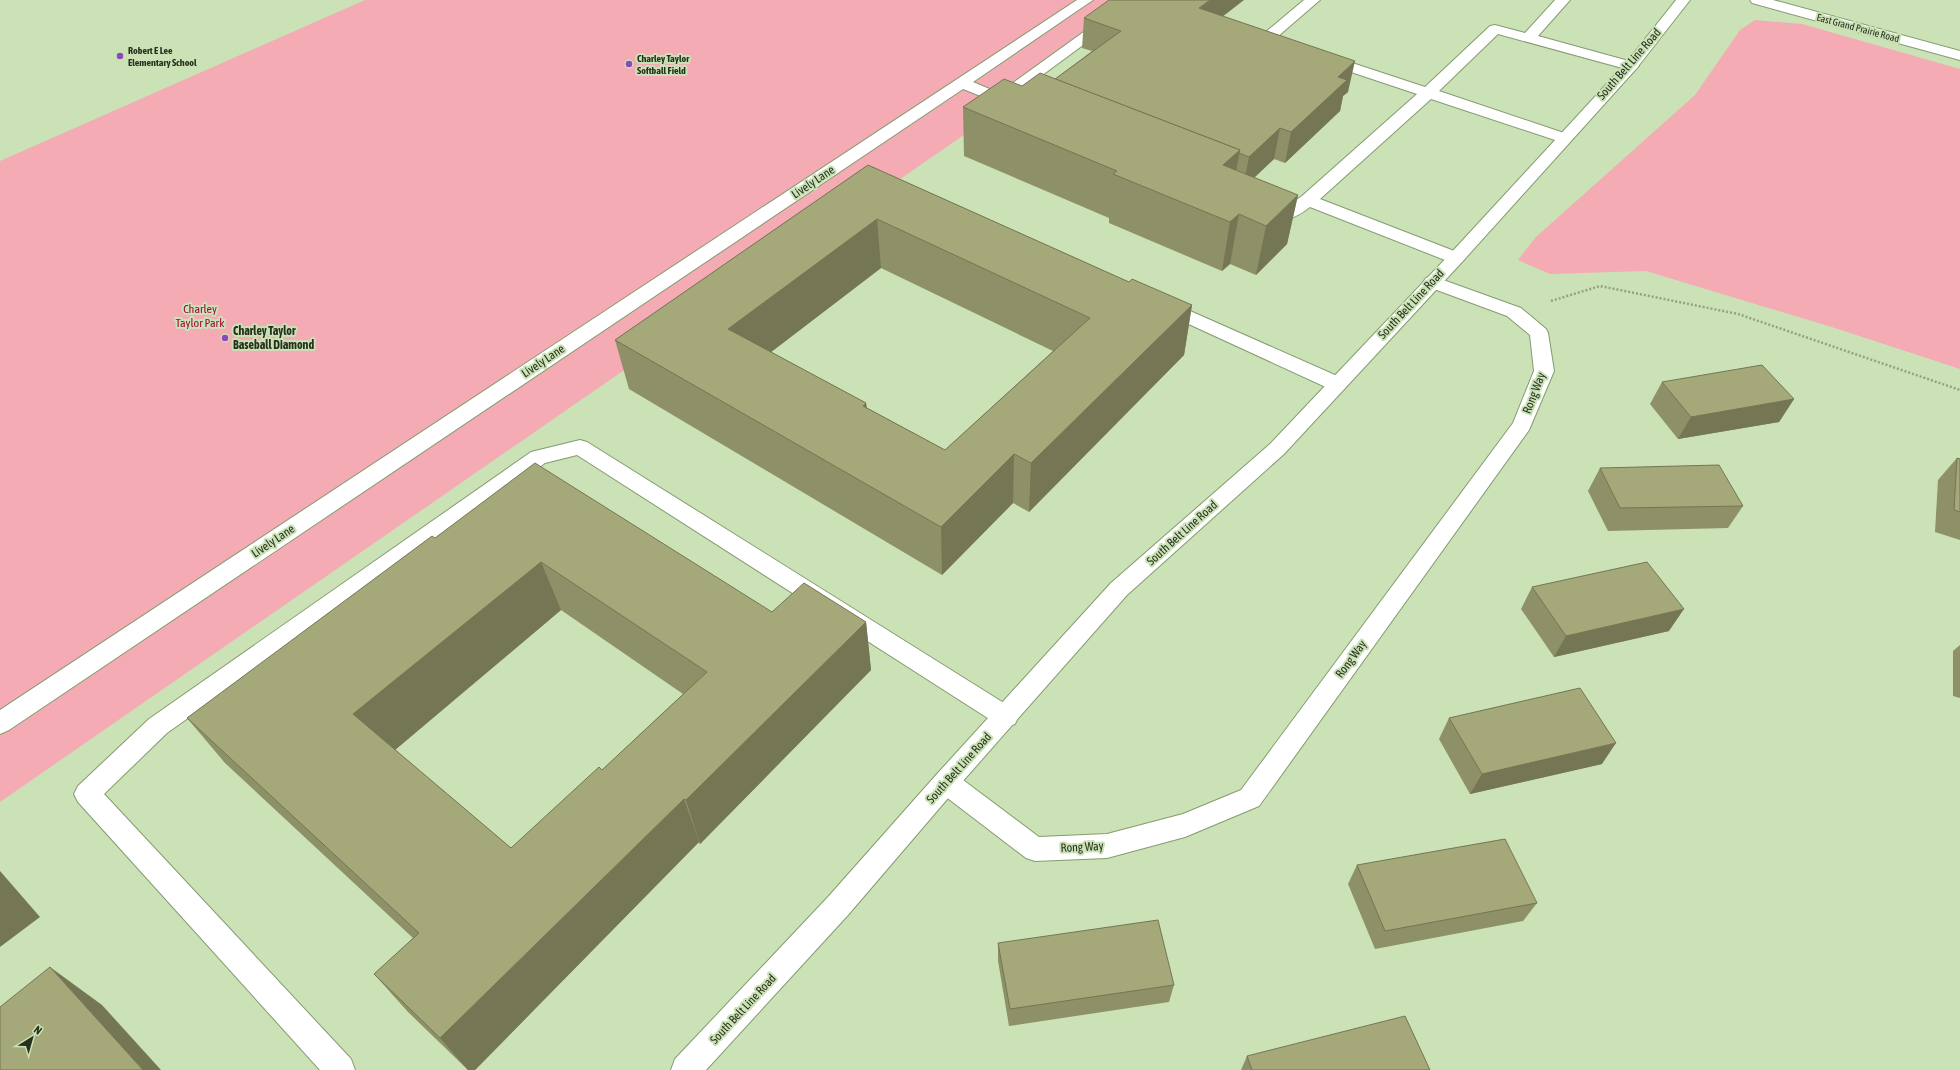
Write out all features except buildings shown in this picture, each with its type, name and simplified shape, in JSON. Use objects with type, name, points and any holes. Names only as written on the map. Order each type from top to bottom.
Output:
[{"type":"street","name":"Lively Lane","points":[[0,723],[1086,0]]},
{"type":"street","points":[[961,83],[1008,102],[1137,0]]},
{"type":"street","points":[[1313,0],[1266,39],[1564,138]]},
{"type":"street","points":[[1528,38],[1563,0]]},
{"type":"street","name":"South Belt Line Road","points":[[686,1070],[838,906],[946,782],[1119,590],[1277,449],[1456,258],[1631,66],[1682,0]]},
{"type":"street","name":"East Grand Prairie Road","points":[[1757,0],[1960,56]]},
{"type":"street","points":[[1252,199],[1289,214],[1308,200],[1428,93],[1495,29],[1631,66]]},
{"type":"street","points":[[1308,200],[1456,258]]},
{"type":"street","name":"Rong Way","points":[[946,782],[1035,849],[1107,846],[1185,825],[1250,798],[1522,426],[1544,371],[1539,333],[1514,312],[1432,282]]},
{"type":"street","points":[[1150,299],[1337,384]]},
{"type":"street","points":[[340,1070],[87,794],[158,726],[538,457],[580,447],[1006,717]]},
{"type":"path","points":[[1514,312],[1600,286],[1738,314],[1960,390]]},
{"type":"green space","name":"Charley Taylor Park","points":[[365,0],[1139,0],[997,112],[0,802],[0,161]]},
{"type":"green space","points":[[1755,20],[1802,24],[1960,69],[1960,369],[1835,328],[1646,271],[1550,274],[1518,260],[1536,237],[1695,95],[1740,30]]},
{"type":"place","name":"Robert E Lee Elementary School","points":[[120,56]]},
{"type":"place","name":"Charley Taylor Softball Field","points":[[629,64]]},
{"type":"place","name":"Charley Taylor Baseball Diamond","points":[[225,338]]}]
